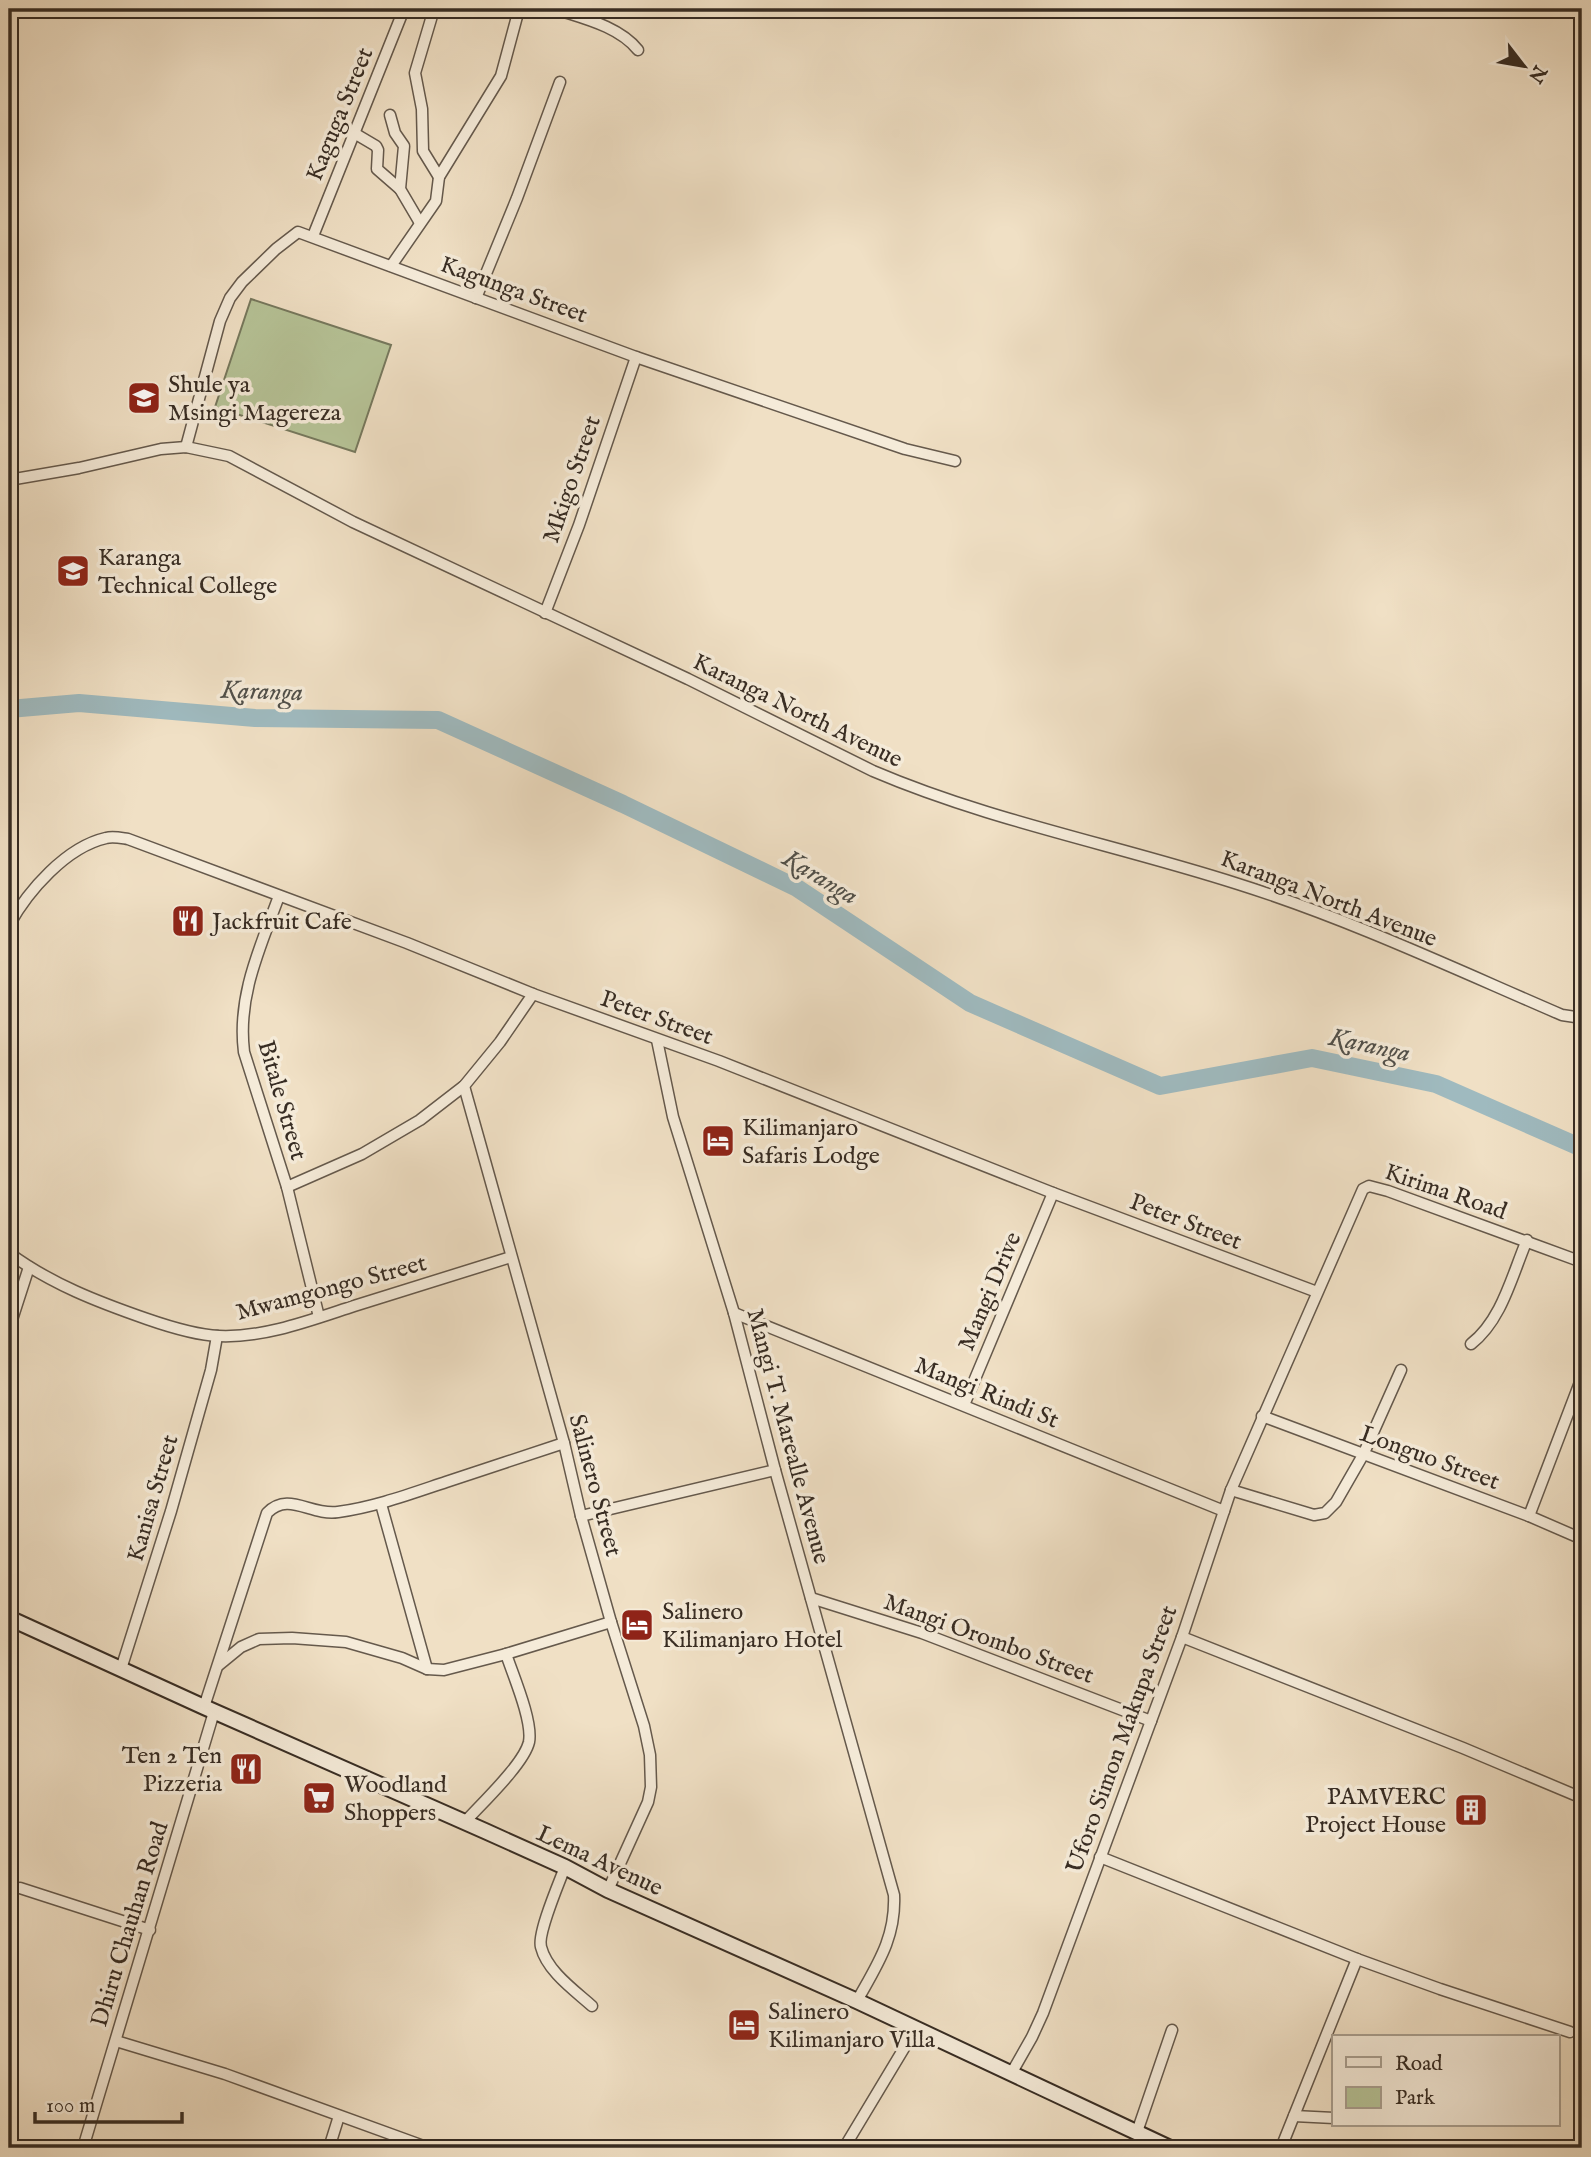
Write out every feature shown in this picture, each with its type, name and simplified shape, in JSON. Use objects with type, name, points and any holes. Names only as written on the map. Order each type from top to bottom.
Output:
[{"type":"main road","name":"Lema Avenue","points":[[9,1618],[209,1710],[565,1867],[608,1890],[857,2001],[1170,2148]]},
{"type":"street","name":"Kaguga Street","points":[[313,236],[404,9]]},
{"type":"street","points":[[434,9],[415,73],[422,109],[423,151],[439,177]]},
{"type":"street","points":[[391,266],[436,201],[439,177],[502,76],[519,9]]},
{"type":"street","points":[[555,9],[618,33],[638,50]]},
{"type":"street","points":[[476,298],[560,82]]},
{"type":"street","points":[[390,115],[395,134],[404,146],[400,189]]},
{"type":"street","points":[[354,133],[376,146],[377,169],[400,189],[420,223]]},
{"type":"street","points":[[186,447],[220,321],[230,299],[242,282],[286,240],[298,232],[313,236]]},
{"type":"street","name":"Kagunga Street","points":[[313,236],[636,357],[905,449],[955,460]]},
{"type":"street","name":"Mkigo Street","points":[[545,613],[579,525],[636,357]]},
{"type":"street","name":"Karanga North Avenue","points":[[9,480],[79,468],[161,449],[186,447],[229,456],[353,522],[903,784],[942,798],[1178,865],[1275,896],[1342,921],[1562,1015],[1582,1018]]},
{"type":"street","name":"Peter Street","points":[[9,925],[22,904],[50,872],[84,846],[108,837],[128,839],[407,943],[533,994],[719,1061],[1053,1193],[1317,1292]]},
{"type":"street","name":"Bitale Street","points":[[279,896],[247,988],[241,1029],[244,1052],[287,1187],[319,1317]]},
{"type":"street","points":[[287,1187],[362,1154],[420,1120],[464,1086],[500,1042],[533,994]]},
{"type":"street","name":"Mangi T. Marealle Avenue","points":[[657,1040],[673,1117],[734,1313],[894,1895],[891,1936],[857,2001]]},
{"type":"street","name":"Salinero Street","points":[[464,1086],[564,1443],[581,1516],[644,1726],[650,1755],[651,1787],[640,1821],[608,1890]]},
{"type":"street","name":"Kirima Road","points":[[1317,1292],[1359,1195],[1369,1186],[1527,1240],[1582,1262]]},
{"type":"street","name":"Mangi Drive","points":[[964,1405],[1053,1193]]},
{"type":"street","points":[[1471,1344],[1485,1332],[1495,1316],[1527,1240]]},
{"type":"street","name":"Mwamgongo Street","points":[[9,1253],[29,1268],[69,1290],[176,1329],[217,1336],[241,1335],[319,1317],[511,1257]]},
{"type":"street","points":[[9,1329],[29,1268]]},
{"type":"street","name":"Uforo Simon Makupa Street","points":[[1012,2074],[1043,2013],[1182,1637],[1231,1490],[1317,1292]]},
{"type":"street","name":"Mangi Rindi St","points":[[734,1313],[1224,1511]]},
{"type":"street","name":"Kanisa Street","points":[[121,1670],[178,1486],[211,1370],[217,1336]]},
{"type":"street","points":[[1231,1490],[1314,1515],[1331,1508],[1363,1455],[1401,1370]]},
{"type":"street","points":[[1529,1516],[1582,1377]]},
{"type":"street","name":"Longuo Street","points":[[1262,1416],[1529,1516],[1582,1539]]},
{"type":"street","points":[[427,1669],[381,1504],[564,1443]]},
{"type":"street","points":[[581,1516],[775,1470]]},
{"type":"street","name":"Dhiru Chauhan Road","points":[[83,2148],[150,1930],[219,1665],[267,1513],[280,1503],[330,1513],[381,1504]]},
{"type":"street","name":"Mangi Orombo Street","points":[[811,1598],[922,1633],[1151,1721]]},
{"type":"street","points":[[219,1665],[241,1647],[259,1639],[292,1638],[346,1642],[427,1669],[444,1670],[611,1622]]},
{"type":"street","points":[[1182,1637],[1582,1798]]},
{"type":"street","points":[[465,1822],[521,1758],[529,1742],[527,1719],[506,1654]]},
{"type":"street","points":[[1100,1857],[1357,1959],[1570,2032]]},
{"type":"street","points":[[565,1867],[541,1936],[541,1949],[556,1972],[592,2006]]},
{"type":"street","points":[[20,1888],[150,1930]]},
{"type":"street","points":[[1281,2148],[1357,1959]]},
{"type":"street","points":[[844,2148],[915,2029]]},
{"type":"street","points":[[1136,2132],[1172,2030]]},
{"type":"street","points":[[116,2041],[225,2074],[429,2148]]},
{"type":"street","points":[[329,2148],[339,2116]]},
{"type":"street","points":[[1294,2116],[1332,2118]]},
{"type":"green space","points":[[251,299],[391,345],[355,452],[215,407]]},
{"type":"waterway","name":"Karanga","points":[[9,709],[79,703],[255,718],[438,720],[623,804],[797,888],[970,1003],[1160,1086],[1312,1058],[1436,1084],[1582,1148]]},
{"type":"place","name":"Shule ya Msingi Magereza","points":[[144,398]]},
{"type":"place","name":"Karanga Technical College","points":[[73,571]]},
{"type":"place","name":"Jackfruit Cafe","points":[[188,921]]},
{"type":"place","name":"Kilimanjaro Safaris Lodge","points":[[718,1141]]},
{"type":"place","name":"Salinero Kilimanjaro Hotel","points":[[637,1625]]},
{"type":"place","name":"Ten 2 Ten Pizzeria","points":[[246,1769]]},
{"type":"place","name":"Woodland Shoppers","points":[[319,1798]]},
{"type":"place","name":"PAMVERC Project House","points":[[1471,1810]]},
{"type":"place","name":"Salinero Kilimanjaro Villa","points":[[744,2025]]}]
